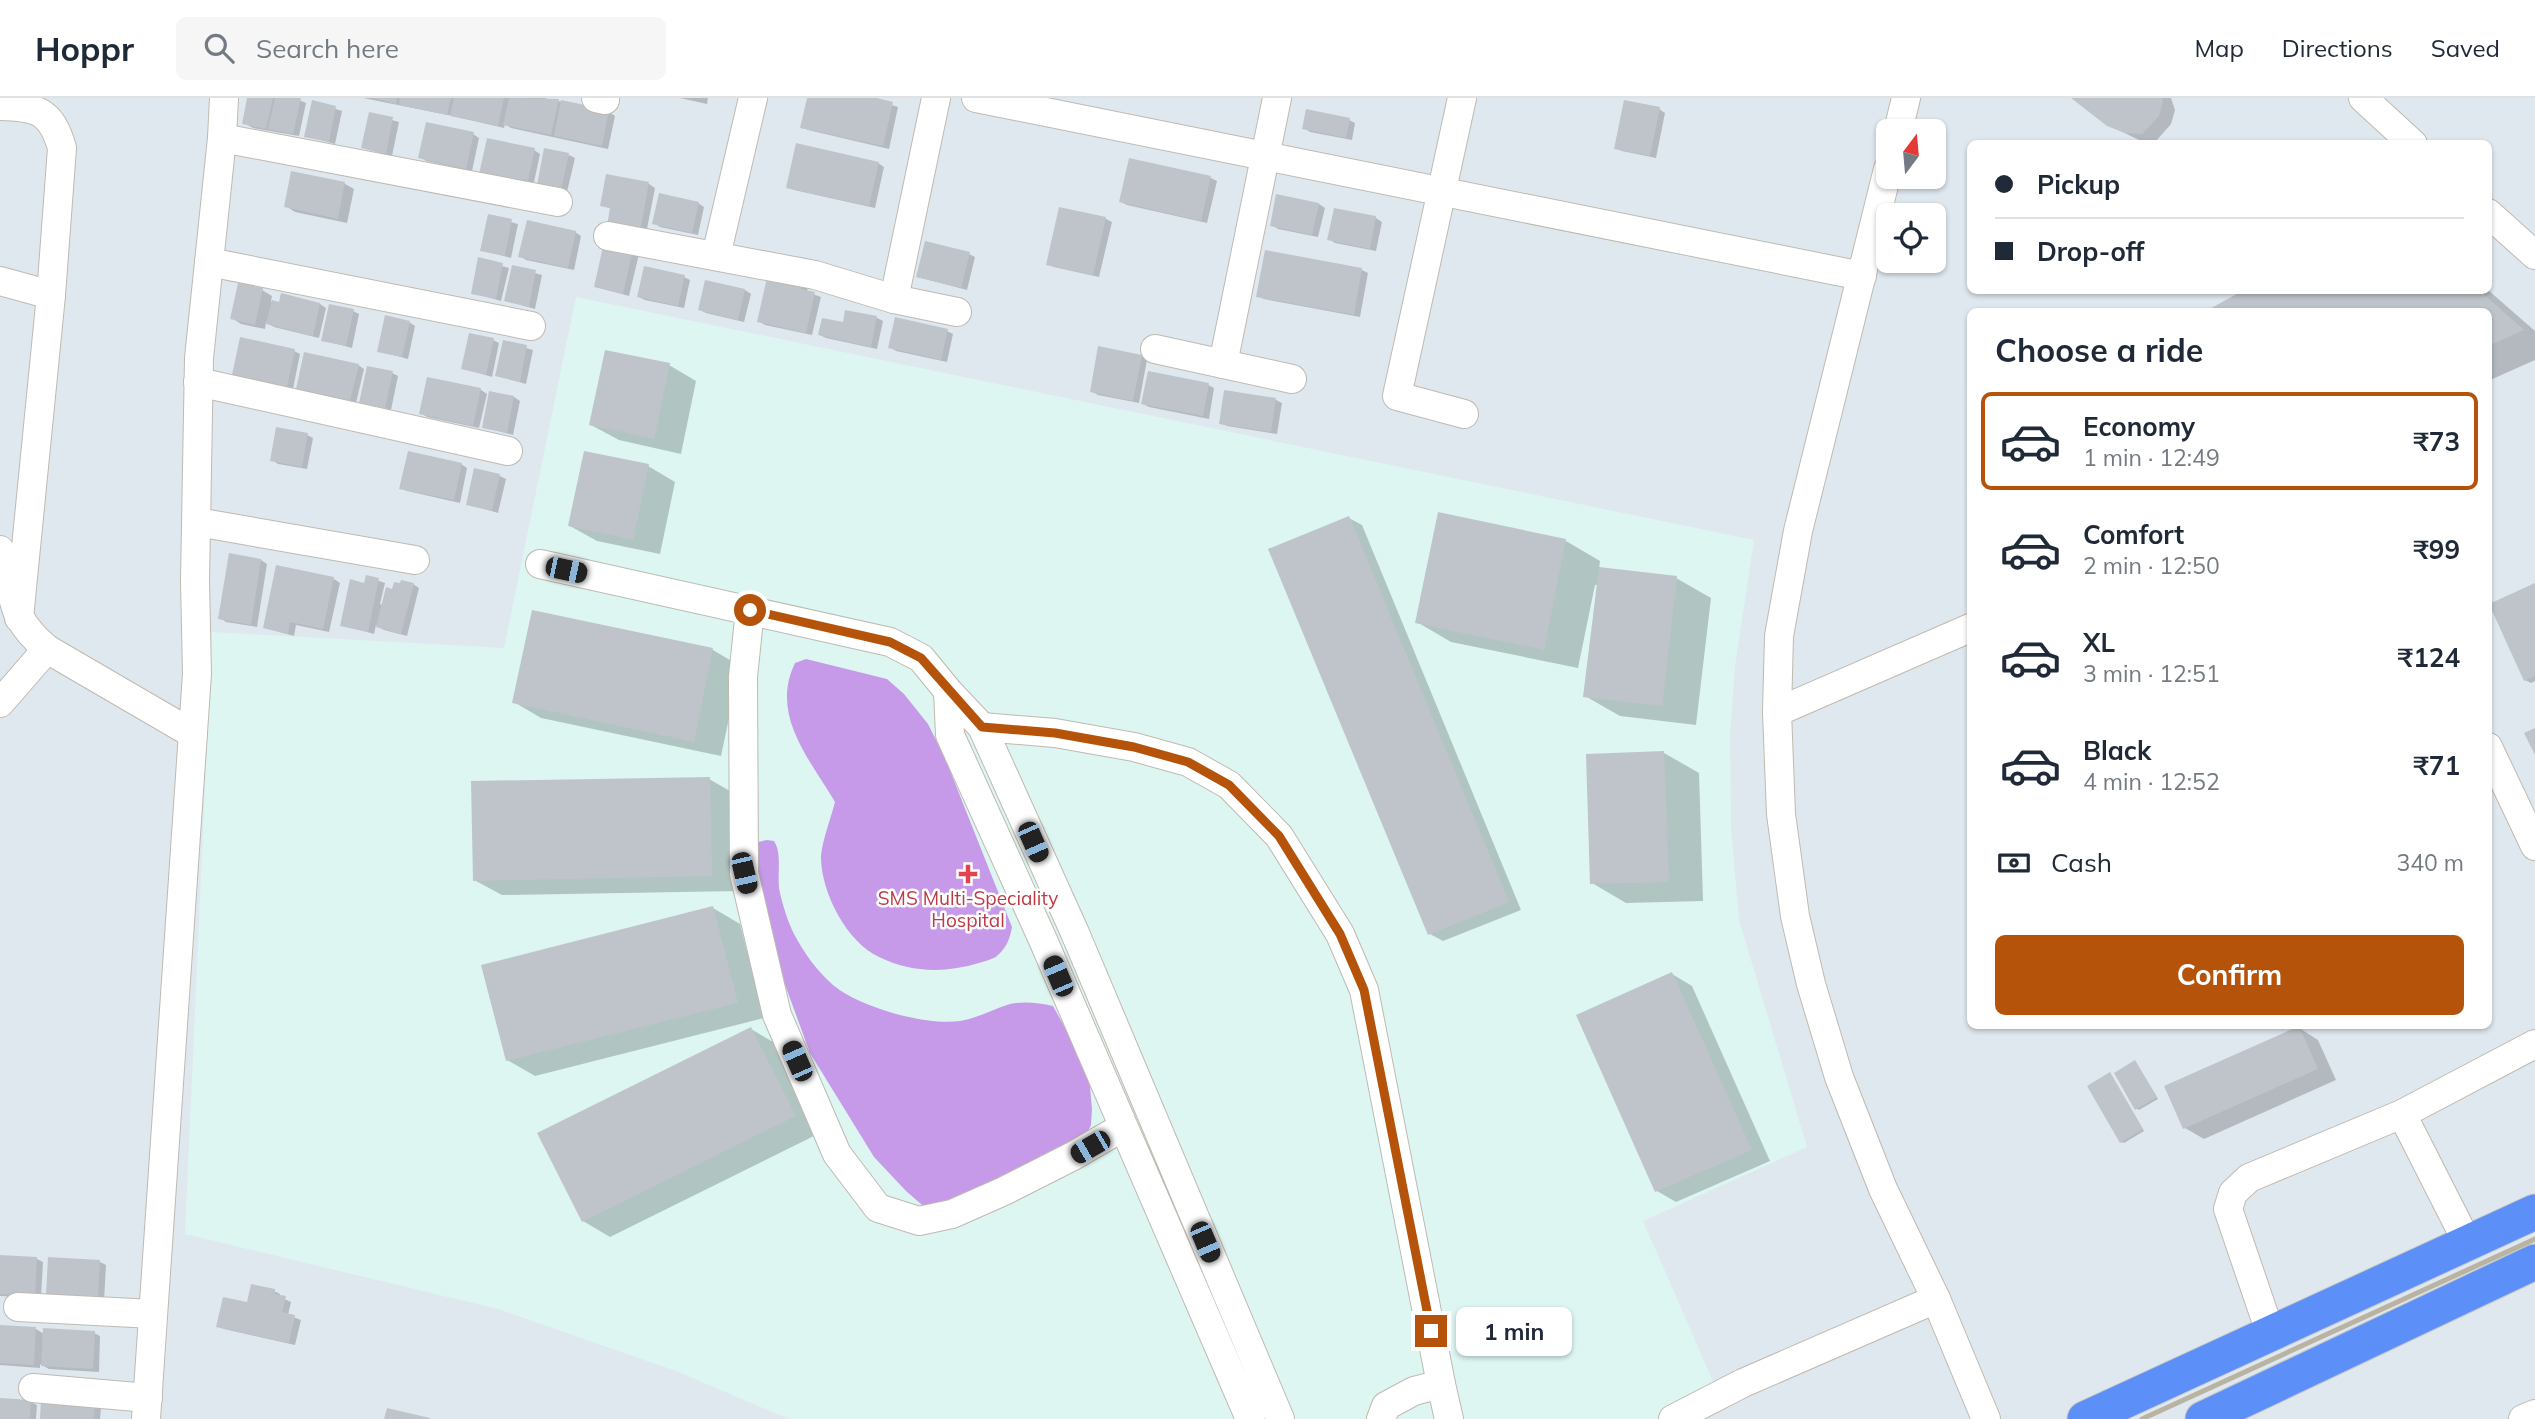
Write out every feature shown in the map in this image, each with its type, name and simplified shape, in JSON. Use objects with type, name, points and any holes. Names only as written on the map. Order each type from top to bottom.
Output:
[{"type":"main road","points":[[2085,1419],[2535,1212]]},
{"type":"main road","points":[[2203,1419],[2535,1262]]},
{"type":"street","points":[[33,1388],[147,1408],[197,674],[198,382],[224,98]]},
{"type":"street","points":[[716,256],[753,98]]},
{"type":"street","points":[[894,299],[936,98]]},
{"type":"street","points":[[976,98],[1862,276]]},
{"type":"street","points":[[1223,364],[1278,98]]},
{"type":"street","points":[[1462,98],[1397,396],[1464,414]]},
{"type":"street","points":[[1901,119],[1906,98]]},
{"type":"street","points":[[2363,98],[2409,140]]},
{"type":"street","points":[[0,106],[24,108],[46,114],[57,130],[62,148],[51,295],[19,618]]},
{"type":"street","points":[[222,138],[558,202]]},
{"type":"street","points":[[1883,189],[1798,531],[1779,636],[1777,712],[1781,814],[1795,916],[1811,984],[1839,1077],[1878,1177],[1936,1299],[1986,1419]]},
{"type":"street","points":[[2492,217],[2535,255]]},
{"type":"street","points":[[608,236],[837,281],[894,299],[957,312]]},
{"type":"street","points":[[209,262],[531,326]]},
{"type":"street","points":[[0,281],[51,295]]},
{"type":"street","points":[[1155,349],[1292,379]]},
{"type":"street","points":[[198,382],[508,451]]},
{"type":"street","points":[[197,522],[415,560]]},
{"type":"street","points":[[0,550],[19,618],[31,635],[47,649],[193,734]]},
{"type":"street","points":[[540,565],[890,642],[921,658],[982,727],[1077,939],[1280,1419]]},
{"type":"street","points":[[750,610],[743,677],[744,873],[776,1015],[837,1154],[878,1209],[919,1221],[952,1214],[1004,1191],[1123,1127]]},
{"type":"street","points":[[1777,712],[1967,629]]},
{"type":"street","points":[[0,703],[47,649]]},
{"type":"street","points":[[948,691],[950,735],[1048,951],[1250,1419]]},
{"type":"street","points":[[982,727],[1055,733],[1134,747],[1188,762],[1229,785],[1279,836],[1340,934],[1364,990],[1449,1419]]},
{"type":"street","points":[[2492,755],[2535,846]]},
{"type":"street","points":[[1048,951],[1077,939]]},
{"type":"street","points":[[2271,1335],[2228,1209],[2233,1193],[2249,1178],[2402,1114],[2535,1044]]},
{"type":"street","points":[[2402,1114],[2468,1244]]},
{"type":"street","points":[[1673,1419],[1743,1383],[1936,1299]]},
{"type":"street","points":[[18,1307],[153,1314]]},
{"type":"street","points":[[1381,1419],[1386,1406],[1414,1391],[1441,1384]]},
{"type":"street","points":[[2523,1419],[2535,1413]]},
{"type":"shaded area","name":"SMS Multi-Speciality Hospital","points":[[576,297],[1754,540],[1735,666],[1730,734],[1731,828],[1739,920],[1807,1147],[1643,1221],[1723,1404],[1691,1419],[789,1419],[676,1371],[498,1309],[185,1234],[212,632],[504,648]]},
{"type":"shaded area","points":[[806,659],[887,679],[904,694],[928,724],[945,758],[1012,927],[1006,946],[996,956],[954,969],[929,970],[903,966],[867,950],[838,916],[826,887],[821,859],[835,802],[796,736],[787,700],[788,682],[795,663]]},
{"type":"shaded area","points":[[774,841],[777,847],[780,893],[794,934],[816,968],[845,993],[859,1001],[894,1013],[929,1021],[967,1020],[1016,1003],[1053,1006],[1082,1058],[1090,1087],[1091,1125],[1085,1137],[1065,1154],[929,1211],[906,1191],[874,1157],[810,1053],[776,960],[754,848],[758,842]]},
{"type":"building","points":[[247,98],[273,98],[266,129],[242,124]]},
{"type":"building","points":[[275,98],[301,98],[293,134],[268,129]]},
{"type":"building","points":[[373,98],[397,98],[396,104]]},
{"type":"building","points":[[400,98],[451,98],[447,115],[399,105]]},
{"type":"building","points":[[454,98],[504,98],[498,126],[450,116]]},
{"type":"building","points":[[509,98],[559,99],[551,135],[503,125]]},
{"type":"building","points":[[807,98],[877,98],[893,102],[883,146],[800,128]]},
{"type":"building","points":[[2071,98],[2162,98],[2163,101],[2159,116],[2142,134],[2125,133],[2107,126]]},
{"type":"building","points":[[312,100],[336,106],[329,142],[304,137]]},
{"type":"building","points":[[561,100],[609,110],[602,146],[554,136]]},
{"type":"building","points":[[1624,100],[1660,107],[1650,156],[1614,149]]},
{"type":"building","points":[[1306,109],[1350,118],[1346,138],[1302,129]]},
{"type":"building","points":[[369,112],[393,117],[386,154],[361,148]]},
{"type":"building","points":[[426,122],[474,132],[466,169],[418,158]]},
{"type":"building","points":[[487,138],[535,148],[527,185],[479,174]]},
{"type":"building","points":[[796,143],[879,162],[869,206],[786,188]]},
{"type":"building","points":[[544,148],[569,153],[561,190],[537,185]]},
{"type":"building","points":[[1129,158],[1211,176],[1201,221],[1119,202]]},
{"type":"building","points":[[291,171],[345,182],[338,219],[284,207]]},
{"type":"building","points":[[606,174],[649,182],[640,232],[607,226],[610,208],[600,206]]},
{"type":"building","points":[[659,193],[699,202],[692,233],[652,224]]},
{"type":"building","points":[[1276,194],[1319,203],[1312,235],[1270,226]]},
{"type":"building","points":[[1059,207],[1106,217],[1093,275],[1046,265]]},
{"type":"building","points":[[1334,208],[1376,216],[1370,249],[1327,240]]},
{"type":"building","points":[[488,214],[512,219],[505,256],[480,251]]},
{"type":"building","points":[[527,220],[576,231],[568,268],[518,257]]},
{"type":"building","points":[[925,241],[970,252],[961,288],[916,277]]},
{"type":"building","points":[[604,242],[633,249],[623,294],[594,287]]},
{"type":"building","points":[[1265,250],[1362,268],[1354,315],[1256,297]]},
{"type":"building","points":[[478,257],[503,263],[496,299],[471,294]]},
{"type":"building","points":[[512,265],[536,270],[529,307],[504,301]]},
{"type":"building","points":[[644,266],[685,275],[678,306],[637,297]]},
{"type":"building","points":[[768,273],[803,281],[801,289],[815,292],[806,333],[757,322]]},
{"type":"building","points":[[705,280],[745,289],[738,320],[698,310]]},
{"type":"building","points":[[238,283],[263,288],[255,325],[230,319]]},
{"type":"building","points":[[281,293],[320,303],[313,336],[266,324],[272,300],[279,302]]},
{"type":"building","points":[[2237,294],[2484,294],[2524,330],[2492,344],[2492,308],[2211,308]]},
{"type":"building","points":[[329,304],[354,309],[346,346],[321,341]]},
{"type":"building","points":[[845,310],[877,316],[871,347],[818,335],[822,318],[843,322]]},
{"type":"building","points":[[385,315],[410,321],[402,357],[377,352]]},
{"type":"building","points":[[895,317],[948,329],[941,360],[888,348]]},
{"type":"building","points":[[469,333],[494,338],[486,375],[461,369]]},
{"type":"building","points":[[240,337],[295,349],[287,387],[232,375]]},
{"type":"building","points":[[503,340],[527,345],[520,382],[495,376]]},
{"type":"building","points":[[1098,346],[1142,355],[1133,401],[1090,392]]},
{"type":"building","points":[[605,350],[670,363],[654,439],[589,425]]},
{"type":"building","points":[[304,352],[359,364],[350,401],[296,389]]},
{"type":"building","points":[[367,366],[393,371],[385,408],[359,403]]},
{"type":"building","points":[[1148,371],[1209,383],[1203,416],[1141,404]]},
{"type":"building","points":[[427,377],[481,388],[473,426],[419,414]]},
{"type":"building","points":[[1224,390],[1276,398],[1271,432],[1219,424]]},
{"type":"building","points":[[489,391],[514,396],[507,433],[482,428]]},
{"type":"building","points":[[276,427],[308,433],[302,467],[270,461]]},
{"type":"building","points":[[408,451],[462,463],[454,500],[399,489]]},
{"type":"building","points":[[584,451],[649,464],[633,540],[568,526]]},
{"type":"building","points":[[474,468],[500,474],[492,511],[466,505]]},
{"type":"building","points":[[1438,512],[1566,539],[1544,650],[1415,623]]},
{"type":"building","points":[[1349,516],[1509,902],[1428,935],[1268,549]]},
{"type":"building","points":[[229,553],[261,559],[251,625],[218,619]]},
{"type":"building","points":[[276,565],[334,577],[323,629],[290,622],[288,634],[263,628]]},
{"type":"building","points":[[1599,567],[1677,576],[1662,706],[1583,697]]},
{"type":"building","points":[[366,575],[379,578],[368,632],[340,626],[350,579],[364,583]]},
{"type":"building","points":[[401,580],[414,583],[401,634],[376,627],[386,587],[392,589],[394,582],[400,583]]},
{"type":"building","points":[[2535,583],[2535,676],[2524,681],[2492,611],[2492,603]]},
{"type":"building","points":[[532,610],[713,648],[694,742],[512,703]]},
{"type":"building","points":[[2535,728],[2535,755],[2524,733]]},
{"type":"building","points":[[1664,751],[1669,882],[1590,884],[1586,754]]},
{"type":"building","points":[[710,777],[712,876],[473,881],[471,781]]},
{"type":"building","points":[[713,906],[738,1003],[506,1061],[481,965]]},
{"type":"building","points":[[1672,972],[1752,1150],[1655,1192],[1576,1015]]},
{"type":"building","points":[[751,1027],[796,1116],[582,1222],[537,1133]]},
{"type":"building","points":[[2292,1029],[2300,1029],[2318,1069],[2183,1129],[2164,1086]]},
{"type":"building","points":[[2135,1060],[2157,1097],[2135,1110],[2114,1073]]},
{"type":"building","points":[[2110,1072],[2143,1129],[2120,1143],[2087,1086]]},
{"type":"building","points":[[0,1255],[37,1257],[35,1296],[0,1294]]},
{"type":"building","points":[[48,1257],[100,1260],[98,1298],[46,1295]]},
{"type":"building","points":[[251,1284],[275,1289],[275,1294],[286,1296],[282,1312],[295,1315],[289,1343],[216,1327],[223,1297],[247,1302]]},
{"type":"building","points":[[0,1325],[36,1327],[34,1365],[0,1363]]},
{"type":"building","points":[[43,1328],[95,1331],[93,1369],[41,1366]]},
{"type":"building","points":[[0,1398],[31,1400],[30,1419],[0,1419]]},
{"type":"building","points":[[41,1399],[95,1402],[94,1419],[40,1419]]},
{"type":"building","points":[[387,1408],[430,1418],[430,1419],[384,1419]]},
{"type":"railway","points":[[2142,1419],[2535,1239]]},
{"type":"place","name":"SMS Multi-Speciality Hospital","points":[[968,874]]},
{"type":"route","points":[[750,610],[890,642],[921,658],[982,727],[1055,733],[1134,747],[1188,762],[1229,785],[1279,836],[1340,934],[1364,990],[1431,1331]]}]
